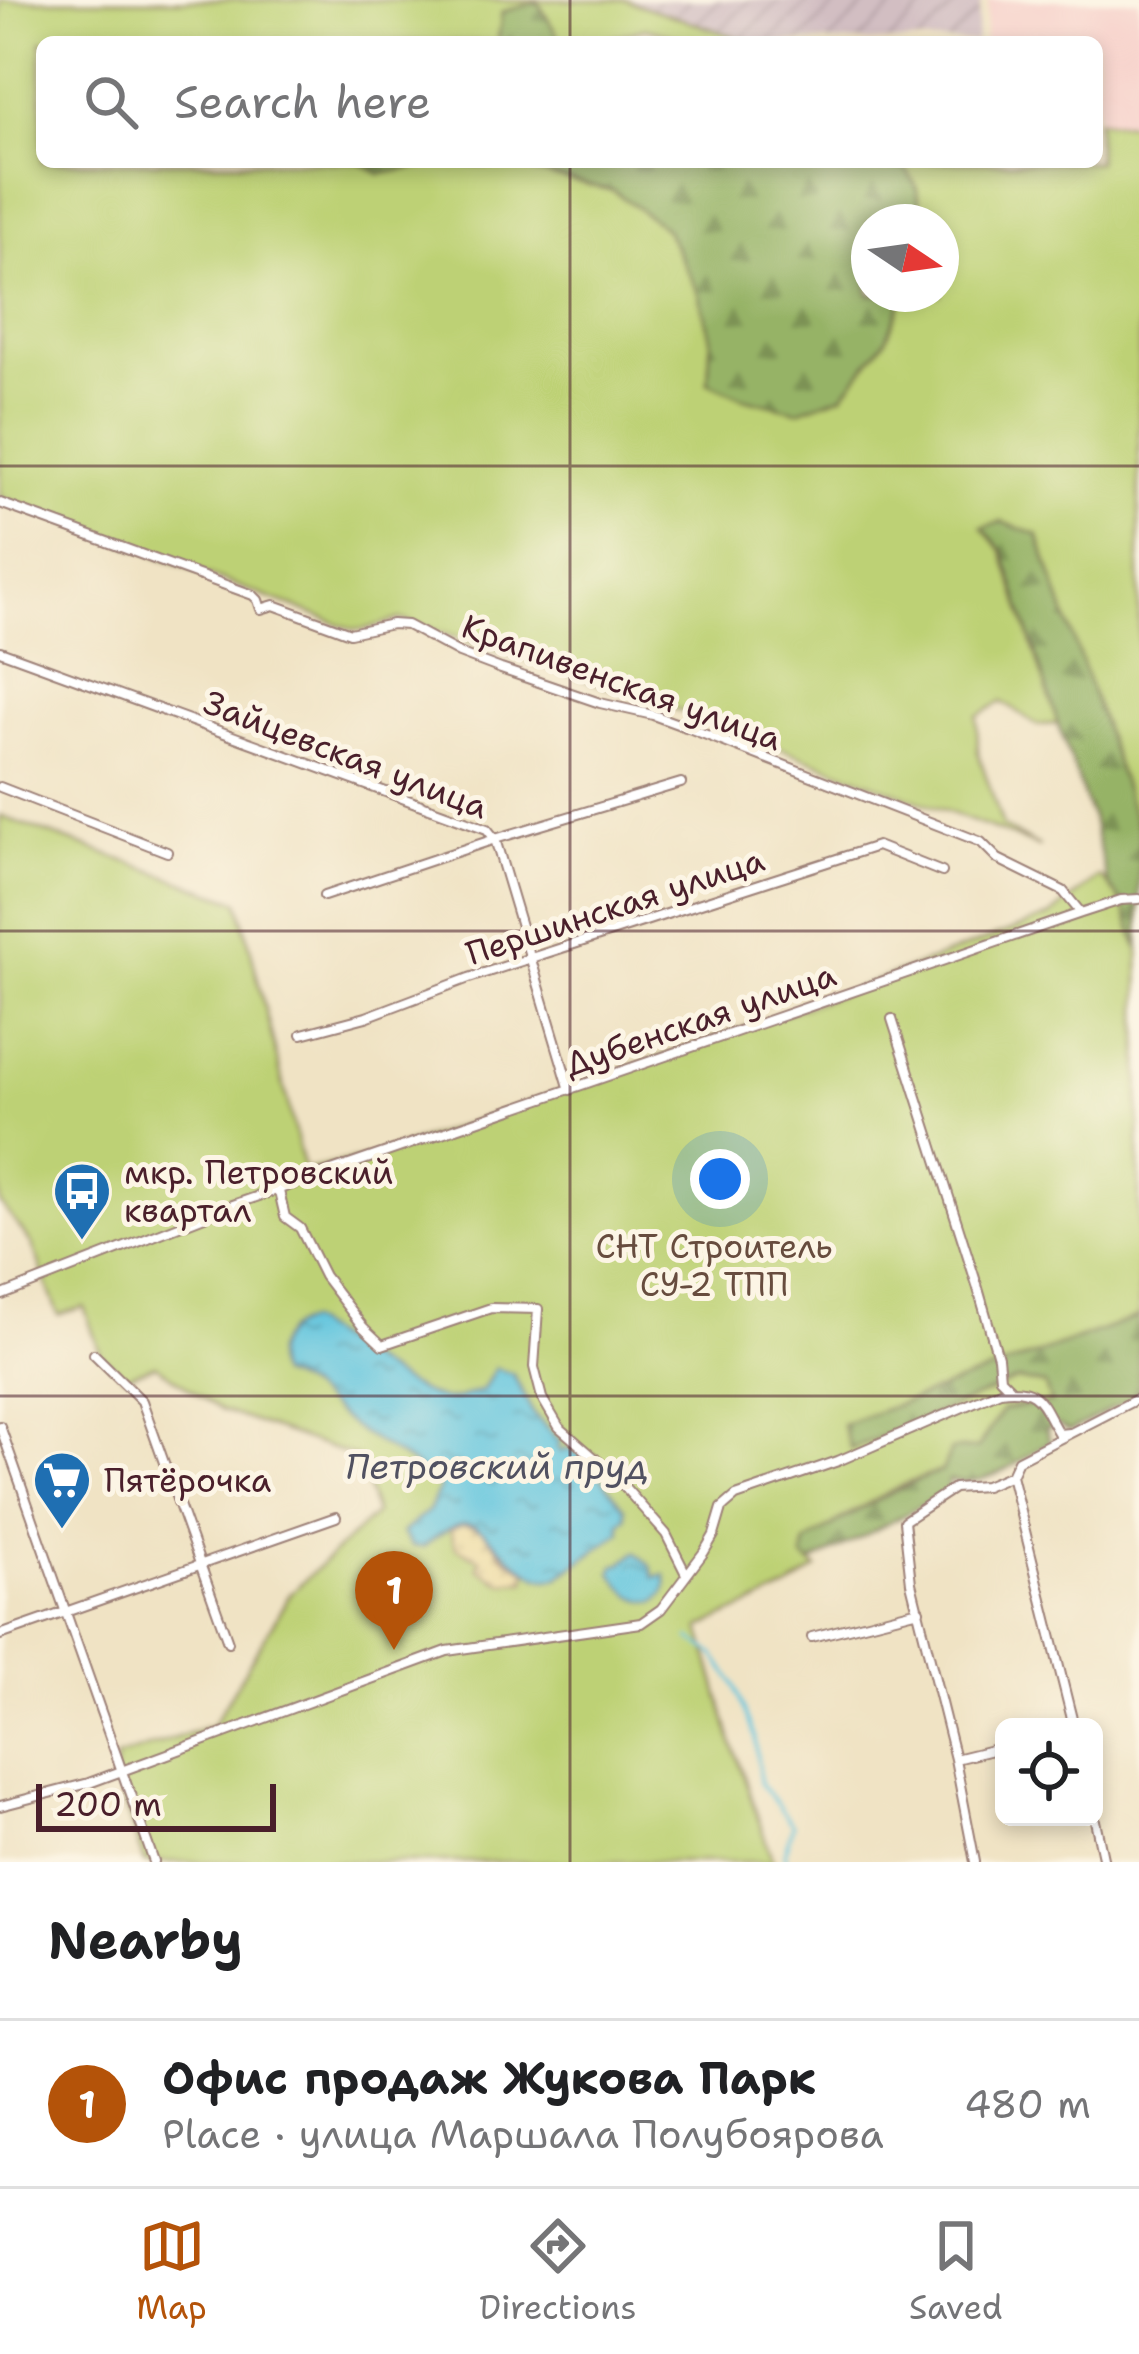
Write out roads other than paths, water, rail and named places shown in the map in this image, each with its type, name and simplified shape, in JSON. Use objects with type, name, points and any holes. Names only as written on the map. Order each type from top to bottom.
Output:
[{"type":"street","name":"Крапивенская улица","points":[[0,503],[253,595],[261,609],[274,604],[350,633],[392,624],[407,626],[501,669],[686,727],[981,842],[998,859],[1063,891],[1081,913]]},
{"type":"street","name":"Зайцевская улица","points":[[0,651],[487,829],[495,838],[570,1090]]},
{"type":"street","points":[[324,896],[495,838],[681,783]]},
{"type":"street","points":[[0,787],[167,852]]},
{"type":"street","name":"Першинская улица","points":[[302,1034],[366,1017],[877,846],[942,872]]},
{"type":"street","name":"Дубенская улица","points":[[0,1295],[182,1224],[1081,913],[1139,899]]},
{"type":"street","points":[[892,1019],[977,1286],[1000,1378],[1012,1389]]},
{"type":"street","points":[[278,1191],[285,1217],[299,1228],[324,1276],[382,1345],[490,1308],[538,1309],[534,1367],[542,1398],[559,1426],[667,1534],[686,1574]]},
{"type":"street","points":[[94,1354],[142,1401],[228,1642]]},
{"type":"street","points":[[0,1806],[89,1783],[447,1651],[641,1623],[661,1609],[710,1542],[722,1508],[736,1496],[838,1461],[1000,1391],[1032,1392],[1059,1434],[1069,1433]]},
{"type":"street","points":[[1072,1718],[1011,1475],[1018,1460],[1139,1398]]},
{"type":"street","points":[[0,1426],[154,1862]]},
{"type":"street","points":[[975,1862],[906,1556],[904,1521],[954,1488],[985,1486],[1011,1475]]},
{"type":"street","points":[[0,1635],[336,1516]]},
{"type":"street","points":[[812,1637],[919,1610]]},
{"type":"street","points":[[955,1759],[995,1749]]},
{"type":"street","points":[[1096,1826],[1104,1862]]},
{"type":"water","name":"Петровский пруд","points":[[307,1321],[434,1397],[451,1400],[483,1390],[495,1368],[513,1374],[534,1415],[560,1442],[561,1452],[566,1448],[586,1458],[625,1508],[621,1532],[551,1579],[532,1573],[478,1527],[468,1524],[442,1533],[423,1547],[412,1546],[402,1533],[428,1511],[440,1488],[310,1390],[278,1375],[279,1341]]},
{"type":"water","points":[[636,1552],[651,1566],[654,1577],[665,1575],[665,1590],[655,1602],[630,1594],[612,1573],[615,1565]]},
{"type":"waterway","points":[[690,1638],[715,1655],[734,1683],[755,1738],[760,1783],[793,1825],[784,1853],[786,1862]]},
{"type":"place","name":"мкр. Петровский квартал","points":[[82,1242]]},
{"type":"place","name":"Пятёрочка","points":[[62,1531]]},
{"type":"place","name":"Офис продаж Жукова Парк","points":[[394,1650]]},
{"type":"park label","name":"СНТ Строитель СУ-2 ТПП","points":[[714,1265]]}]
